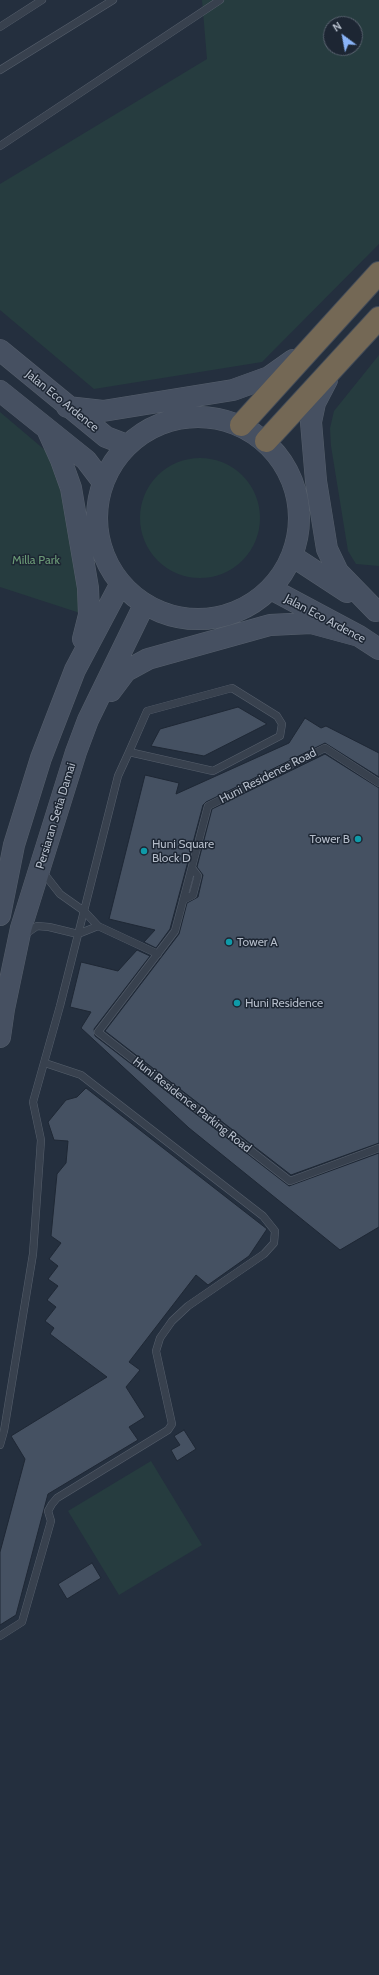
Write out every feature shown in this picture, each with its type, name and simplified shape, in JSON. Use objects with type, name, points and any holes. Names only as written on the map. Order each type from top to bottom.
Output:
[{"type":"highway","points":[[241,425],[310,347],[379,273]]},
{"type":"highway","points":[[266,441],[379,318]]},
{"type":"street","points":[[67,407],[103,411],[233,390],[269,377],[310,347]]},
{"type":"street","name":"Jalan Eco Ardence","points":[[0,350],[67,407],[106,437],[127,445]]},
{"type":"street","points":[[334,367],[315,403],[311,422],[316,481],[327,549],[338,572],[378,612]]},
{"type":"street","points":[[0,391],[86,460],[102,481]]},
{"type":"street","points":[[208,416],[241,425],[266,441],[286,466],[298,495],[300,526],[292,556],[270,589],[243,610],[210,619],[176,618],[144,605],[120,585],[101,553],[95,517],[102,481],[113,461],[127,445],[144,431],[176,418],[208,416]]},
{"type":"street","points":[[47,429],[62,460],[71,488],[88,588],[89,615],[75,670]]},
{"type":"street","points":[[292,556],[378,612]]},
{"type":"street","points":[[0,915],[14,845],[40,758],[75,670],[120,585]]},
{"type":"street","name":"Jalan Eco Ardence","points":[[270,589],[359,636],[379,649]]},
{"type":"street","name":"Persiaran Setia Damai","points":[[0,1037],[18,939],[76,752],[88,720],[144,605]]},
{"type":"street","points":[[88,720],[126,671],[148,659],[270,625],[311,623],[359,636],[378,612]]},
{"type":"lane","points":[[0,27],[42,0]]},
{"type":"lane","points":[[0,70],[113,0]]},
{"type":"lane","points":[[0,146],[220,0]]},
{"type":"lane","points":[[0,1445],[4,1431],[32,1254],[41,1140],[33,1102],[45,1063],[118,776],[147,711],[232,688],[277,716],[282,724],[280,736],[213,771],[129,752]]},
{"type":"lane","name":"Huni Residence Road","points":[[158,954],[175,931],[208,806],[325,748],[379,783]]},
{"type":"lane","points":[[40,867],[60,894],[84,911],[98,926],[158,954]]},
{"type":"lane","points":[[18,939],[36,926],[49,927],[78,934],[98,926]]},
{"type":"lane","name":"Huni Residence Parking Road","points":[[158,954],[98,1032],[290,1181],[379,1148]]},
{"type":"lane","points":[[0,1636],[22,1622],[51,1521],[48,1511],[52,1504],[58,1498],[168,1430],[172,1424],[156,1352],[160,1338],[172,1321],[188,1306],[264,1254],[274,1243],[276,1231],[263,1216],[81,1075],[45,1063]]},
{"type":"green space","points":[[202,0],[379,0],[379,244],[262,362],[94,389],[0,310],[0,184],[207,59]]},
{"type":"green space","points":[[379,355],[379,566],[356,564],[348,551],[331,446],[330,428],[334,411]]},
{"type":"green space","name":"Milla Park","points":[[0,412],[46,451],[57,468],[83,614],[0,587]]},
{"type":"green space","points":[[200,458],[223,462],[243,475],[256,495],[260,518],[256,541],[243,561],[223,574],[200,578],[177,574],[157,561],[144,541],[140,518],[144,495],[157,475],[177,462]]},
{"type":"green space","points":[[151,1461],[202,1545],[119,1595],[68,1511]]},
{"type":"building","points":[[238,707],[267,724],[204,756],[151,746],[160,729]]},
{"type":"building","points":[[305,718],[321,728],[326,726],[379,753],[379,777],[325,743],[206,802],[203,805],[170,929],[156,948],[144,942],[155,930],[109,919],[145,775],[179,783],[176,794],[289,743]]},
{"type":"building","name":"Huni Residence","points":[[325,754],[379,788],[379,1143],[291,1175],[105,1031],[179,934],[187,903],[198,897],[203,875],[197,867],[212,809]]},
{"type":"building","points":[[137,950],[150,956],[94,1029],[95,1036],[289,1186],[379,1153],[379,1227],[340,1250],[189,1128],[81,1028],[91,1012],[70,1007],[81,962],[118,971]]},
{"type":"building","points":[[86,1088],[267,1229],[249,1256],[208,1285],[196,1275],[129,1362],[140,1370],[126,1387],[145,1417],[129,1427],[138,1440],[48,1494],[16,1615],[0,1625],[0,1552],[25,1459],[11,1436],[107,1377],[50,1334],[54,1328],[45,1321],[56,1307],[47,1300],[58,1286],[48,1279],[58,1266],[49,1259],[61,1243],[51,1236],[57,1174],[66,1163],[68,1141],[54,1140],[48,1122],[66,1100],[77,1097]]},
{"type":"building","points":[[184,1430],[196,1449],[177,1461],[171,1450],[180,1445],[174,1436]]},
{"type":"building","points":[[92,1563],[101,1578],[67,1599],[58,1584]]},
{"type":"place","name":"Tower B","points":[[358,839]]},
{"type":"place","name":"Huni Square Block D","points":[[144,851]]},
{"type":"place","name":"Tower A","points":[[229,942]]},
{"type":"place","name":"Huni Residence","points":[[237,1003]]}]
